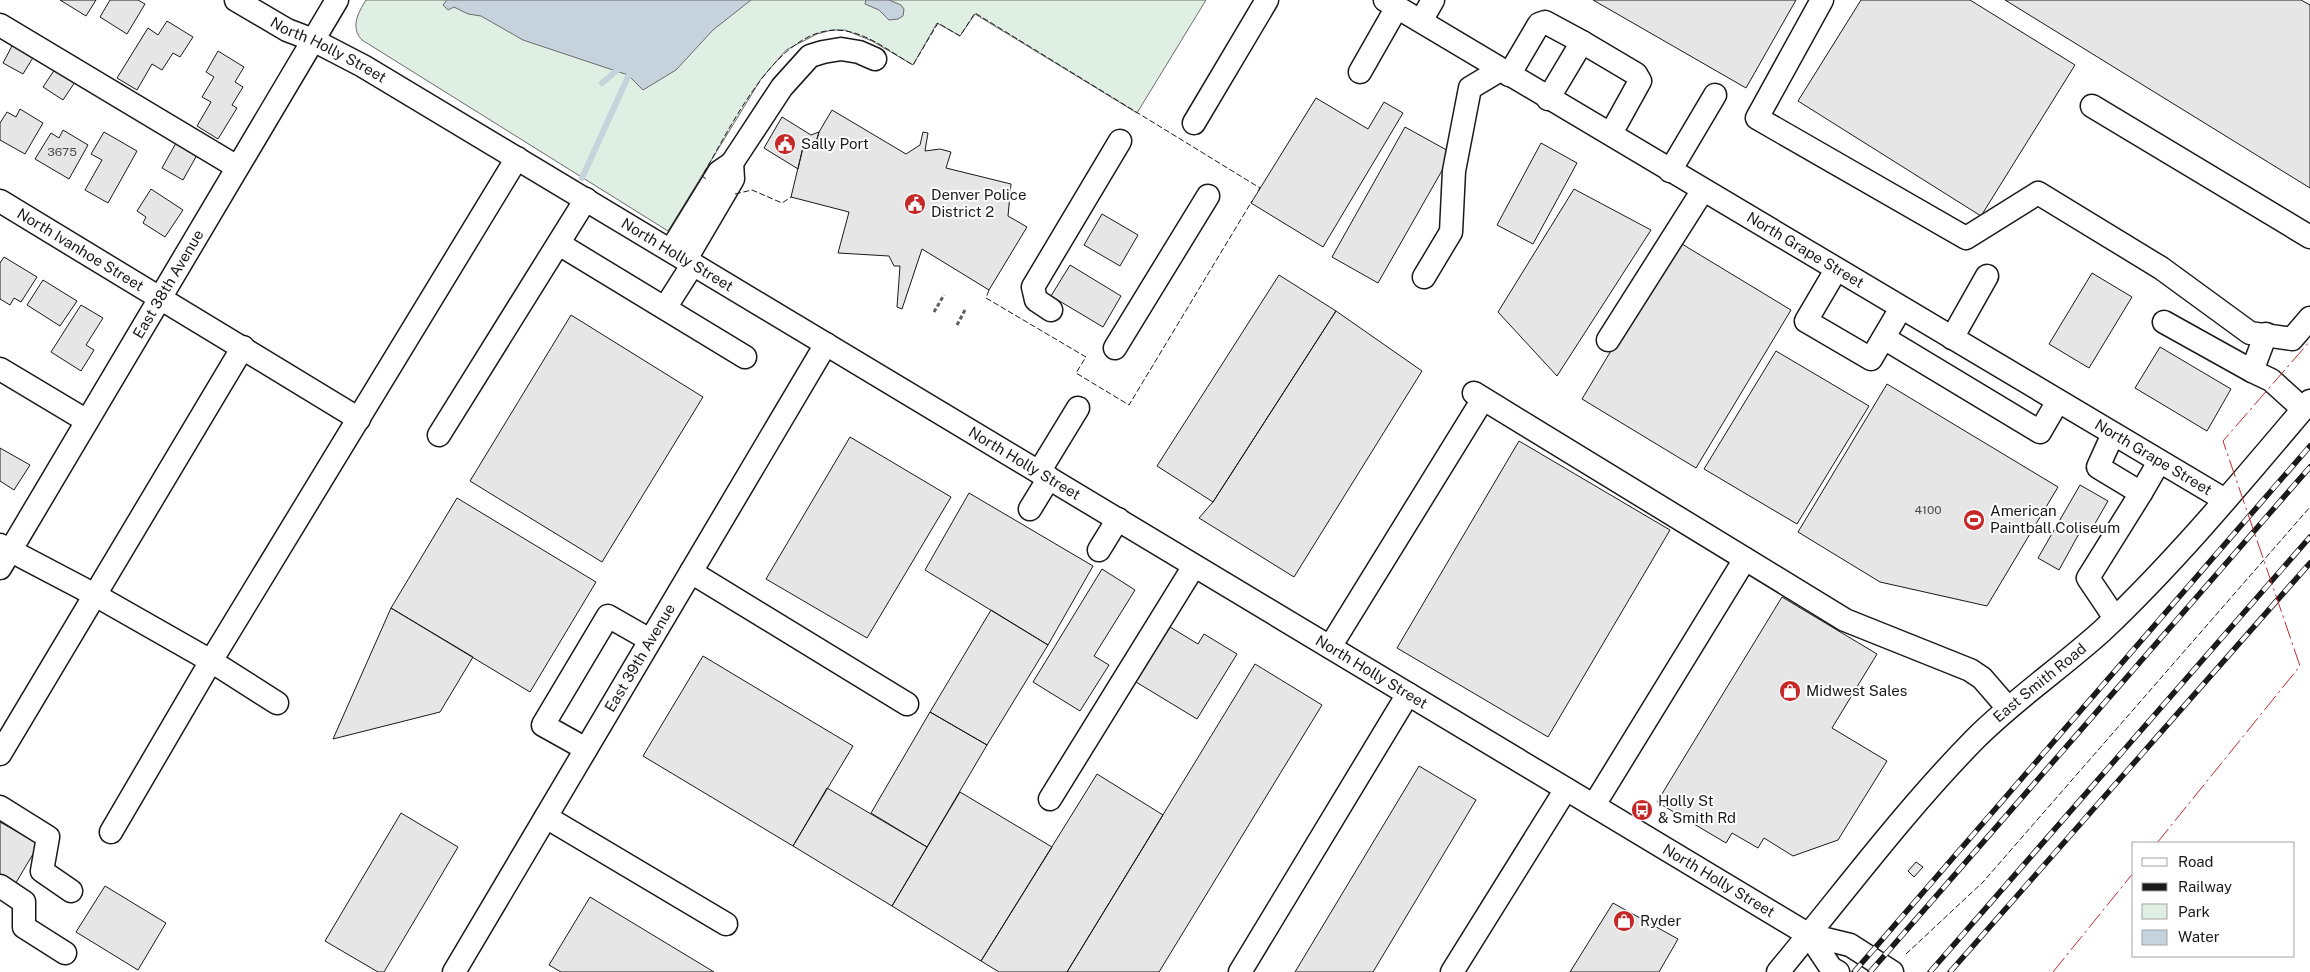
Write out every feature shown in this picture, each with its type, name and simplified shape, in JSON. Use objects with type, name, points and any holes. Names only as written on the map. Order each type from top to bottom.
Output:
[{"type":"street","name":"North Holly Street","points":[[236,0],[287,30],[313,40],[363,66],[1809,935],[1850,946],[1892,972]]},
{"type":"street","name":"East 38th Avenue","points":[[3,554],[87,421],[337,0]]},
{"type":"street","points":[[1194,123],[1267,0]]},
{"type":"street","points":[[1421,21],[1434,0]]},
{"type":"street","points":[[1822,0],[1757,118],[1966,238],[2038,193],[2161,268],[2250,333],[2292,339],[2310,318]]},
{"type":"street","points":[[1360,72],[1391,4]]},
{"type":"street","name":"North Grape Street","points":[[1391,4],[2225,500]]},
{"type":"street","points":[[1424,277],[1452,232],[1454,171],[1470,88],[1504,72],[1539,24],[1545,22],[1636,74],[1640,81],[1614,128]]},
{"type":"street","points":[[0,25],[237,167]]},
{"type":"street","points":[[1548,99],[1582,42]]},
{"type":"street","points":[[665,308],[683,258],[719,172],[732,164],[782,87],[810,56],[823,52],[841,49],[859,52],[876,59]]},
{"type":"street","points":[[1670,170],[1715,96]]},
{"type":"street","points":[[2092,106],[2310,238]]},
{"type":"street","points":[[1050,310],[1036,300],[1033,287],[1120,141]]},
{"type":"street","points":[[110,832],[211,661],[517,158]]},
{"type":"street","points":[[1608,340],[1703,190]]},
{"type":"street","points":[[1114,348],[1208,196]]},
{"type":"street","points":[[439,435],[586,199]]},
{"type":"street","name":"North Ivanhoe Street","points":[[0,201],[359,419]]},
{"type":"street","points":[[559,244],[745,356]]},
{"type":"street","points":[[1836,270],[1806,321],[1871,359],[1901,308]]},
{"type":"street","points":[[1952,338],[1987,276]]},
{"type":"street","points":[[2164,322],[2271,380],[2306,405]]},
{"type":"street","points":[[1911,354],[1928,324]]},
{"type":"street","points":[[2252,371],[2266,334]]},
{"type":"street","points":[[1884,338],[2040,432],[2058,402]]},
{"type":"street","name":"East 39th Avenue","points":[[454,972],[826,344]]},
{"type":"street","points":[[0,754],[243,347]]},
{"type":"street","points":[[1954,381],[1972,350]]},
{"type":"street","points":[[0,369],[87,421]]},
{"type":"street","points":[[1991,403],[2009,372]]},
{"type":"street","points":[[1330,647],[1478,396],[1845,620],[1970,670],[1982,678],[2008,708]]},
{"type":"street","name":"East Smith Road","points":[[1778,972],[1937,780],[1974,739],[2008,708],[2066,662],[2115,618],[2153,580],[2225,500],[2306,405]]},
{"type":"street","points":[[1030,509],[1044,475],[1078,408]]},
{"type":"street","points":[[2113,434],[2098,467],[2141,493]]},
{"type":"street","points":[[2115,618],[2088,578],[2160,462]]},
{"type":"street","points":[[1099,550],[1118,519]]},
{"type":"street","points":[[3,554],[95,595],[211,661],[277,703]]},
{"type":"street","points":[[1594,805],[1745,559]]},
{"type":"street","points":[[1050,799],[1194,566]]},
{"type":"street","points":[[691,572],[907,704]]},
{"type":"street","points":[[586,749],[543,725],[608,616],[650,640]]},
{"type":"street","points":[[1240,972],[1408,694]]},
{"type":"street","points":[[1452,972],[1566,789]]},
{"type":"street","points":[[0,807],[48,837],[42,871],[70,891]]},
{"type":"street","points":[[546,817],[726,924]]},
{"type":"street","points":[[0,886],[24,902],[24,927],[65,953]]},
{"type":"street","name":"North Holly Street","points":[[1809,935],[1831,968],[1838,972]]},
{"type":"path","points":[[934,312],[944,295]]},
{"type":"path","points":[[957,325],[966,308]]},
{"type":"green space","points":[[366,0],[1206,0],[1137,113],[975,14],[960,36],[937,23],[913,65],[872,41],[845,30],[832,30],[817,34],[786,50],[761,79],[668,231],[362,40],[356,30],[356,20]]},
{"type":"water","points":[[447,0],[751,0],[713,30],[676,70],[643,90],[628,75],[523,40],[481,16],[468,14],[454,7],[448,10],[443,5]]},
{"type":"water","points":[[866,0],[889,0],[901,5],[904,9],[903,16],[898,19],[889,20],[879,10],[865,4]]},
{"type":"building","points":[[60,0],[96,0],[86,16]]},
{"type":"building","points":[[110,0],[138,0],[145,4],[127,34],[100,17]]},
{"type":"building","points":[[1593,0],[1796,0],[1746,88]]},
{"type":"building","points":[[1861,0],[1970,0],[2075,65],[1981,216],[1798,101]]},
{"type":"building","points":[[2005,0],[2301,0],[2310,5],[2310,188]]},
{"type":"building","points":[[167,21],[193,37],[180,57],[173,53],[162,70],[152,64],[137,90],[117,78],[148,28],[158,35]]},
{"type":"building","points":[[13,44],[34,56],[23,74],[3,63]]},
{"type":"building","points":[[218,51],[244,67],[235,82],[243,87],[232,105],[237,108],[218,139],[197,126],[211,102],[202,97],[214,77],[206,72]]},
{"type":"building","points":[[55,69],[75,82],[63,100],[43,87]]},
{"type":"building","points":[[1316,98],[1368,129],[1384,102],[1403,113],[1323,247],[1251,203]]},
{"type":"building","points":[[20,109],[43,123],[25,154],[0,140],[0,123],[7,112],[16,117]]},
{"type":"building","name":"Denver Police District 2","points":[[832,110],[906,154],[920,145],[923,132],[928,133],[925,151],[940,149],[951,152],[946,168],[1011,184],[1008,216],[1027,227],[989,290],[922,249],[902,309],[897,307],[900,266],[894,266],[889,256],[838,253],[849,212],[791,197],[804,143],[815,146],[819,132]]},
{"type":"building","name":"Sally Port","points":[[782,117],[811,135],[819,132],[815,146],[804,143],[798,169],[764,148]]},
{"type":"building","points":[[1405,127],[1452,153],[1378,283],[1332,257]]},
{"type":"building","points":[[63,130],[88,145],[69,179],[35,159],[51,133],[59,138]]},
{"type":"building","points":[[104,132],[137,151],[108,203],[85,190],[102,160],[91,154]]},
{"type":"building","points":[[176,143],[197,155],[183,180],[162,168]]},
{"type":"building","points":[[1541,143],[1577,163],[1533,244],[1497,225]]},
{"type":"building","points":[[151,189],[183,210],[165,237],[143,223],[146,217],[137,211]]},
{"type":"building","points":[[1574,189],[1651,230],[1557,376],[1498,312]]},
{"type":"building","points":[[1102,214],[1138,235],[1120,266],[1084,245]]},
{"type":"building","points":[[1677,241],[1791,310],[1696,468],[1582,399]]},
{"type":"building","points":[[4,257],[37,277],[21,302],[14,298],[10,305],[0,299],[0,263]]},
{"type":"building","points":[[1070,265],[1121,296],[1103,327],[1051,296]]},
{"type":"building","points":[[2092,273],[2132,297],[2089,368],[2049,344]]},
{"type":"building","points":[[1279,275],[1336,311],[1213,502],[1157,466]]},
{"type":"building","points":[[43,280],[77,301],[60,326],[27,305]]},
{"type":"building","points":[[81,305],[103,318],[86,345],[94,350],[81,371],[51,352]]},
{"type":"building","points":[[1336,311],[1422,371],[1294,577],[1199,518],[1213,502]]},
{"type":"building","points":[[571,315],[703,397],[602,562],[470,481]]},
{"type":"building","points":[[2160,347],[2231,389],[2207,431],[2135,388]]},
{"type":"building","points":[[1776,351],[1869,406],[1797,524],[1704,469]]},
{"type":"building","points":[[1887,384],[2058,487],[1987,606],[1880,582],[1798,532]]},
{"type":"building","points":[[850,437],[951,497],[867,638],[766,579]]},
{"type":"building","points":[[1519,441],[1670,530],[1548,737],[1397,648]]},
{"type":"building","points":[[0,448],[30,465],[14,490],[0,481]]},
{"type":"building","points":[[2080,485],[2108,501],[2089,534],[2081,530],[2059,570],[2038,558]]},
{"type":"building","points":[[969,493],[1093,566],[1048,645],[925,570]]},
{"type":"building","points":[[457,498],[596,582],[530,692],[391,608]]},
{"type":"building","points":[[1102,569],[1135,590],[1094,656],[1109,665],[1080,711],[1033,682]]},
{"type":"building","name":"Midwest Sales","points":[[1782,597],[1877,654],[1832,728],[1887,761],[1838,840],[1793,856],[1764,838],[1758,848],[1732,833],[1726,843],[1657,802]]},
{"type":"building","points":[[391,608],[473,657],[440,712],[333,739]]},
{"type":"building","points":[[991,610],[1048,645],[987,745],[930,712]]},
{"type":"building","points":[[1170,627],[1198,644],[1204,634],[1237,654],[1197,719],[1136,682]]},
{"type":"building","points":[[703,656],[853,746],[793,846],[643,756]]},
{"type":"building","points":[[1255,664],[1322,705],[1159,972],[1067,972]]},
{"type":"building","points":[[930,712],[987,745],[927,847],[871,813]]},
{"type":"building","points":[[1419,766],[1476,800],[1373,972],[1295,972]]},
{"type":"building","points":[[1097,774],[1163,815],[1067,972],[999,972],[981,961]]},
{"type":"building","points":[[827,788],[927,847],[892,906],[793,846]]},
{"type":"building","points":[[960,792],[1052,847],[981,961],[892,906]]},
{"type":"building","points":[[401,813],[458,847],[384,972],[378,972],[325,941]]},
{"type":"building","points":[[0,822],[39,844],[14,886],[0,878]]},
{"type":"building","points":[[1916,862],[1923,867],[1914,877],[1908,871]]},
{"type":"building","points":[[105,886],[166,923],[138,970],[76,932]]},
{"type":"building","points":[[590,897],[714,972],[561,972],[549,965]]},
{"type":"building","name":"Ryder","points":[[1613,903],[1678,939],[1659,972],[1570,972]]},
{"type":"waterway","points":[[602,83],[621,67]]},
{"type":"waterway","points":[[582,178],[632,68]]},
{"type":"railway","points":[[1854,972],[2310,446]]},
{"type":"railway","points":[[1870,972],[2310,467]]},
{"type":"railway","points":[[1930,972],[2310,537]]},
{"type":"railway","points":[[1950,972],[2310,563]]},
{"type":"fence","points":[[706,179],[702,176],[742,107],[778,59],[799,42],[822,32],[846,31],[872,40],[913,65],[938,23],[960,36],[975,13],[1260,188],[1258,191]]},
{"type":"fence","points":[[735,194],[752,190],[782,203],[791,197]]},
{"type":"fence","points":[[989,290],[986,298],[1086,357],[1076,373],[1129,405],[1252,201]]},
{"type":"fence","points":[[1906,954],[1983,882],[2310,507]]},
{"type":"power","points":[[2158,842],[2300,666],[2223,441],[2310,341]]},
{"type":"power","points":[[2053,972],[2132,874]]},
{"type":"place","name":"Sally Port","points":[[785,144]]},
{"type":"place","name":"Denver Police District 2","points":[[915,204]]},
{"type":"place","name":"American Paintball Coliseum","points":[[1974,520]]},
{"type":"place","name":"Midwest Sales","points":[[1790,691]]},
{"type":"place","name":"Holly St & Smith Rd","points":[[1642,810]]},
{"type":"place","name":"Ryder","points":[[1624,921]]}]
